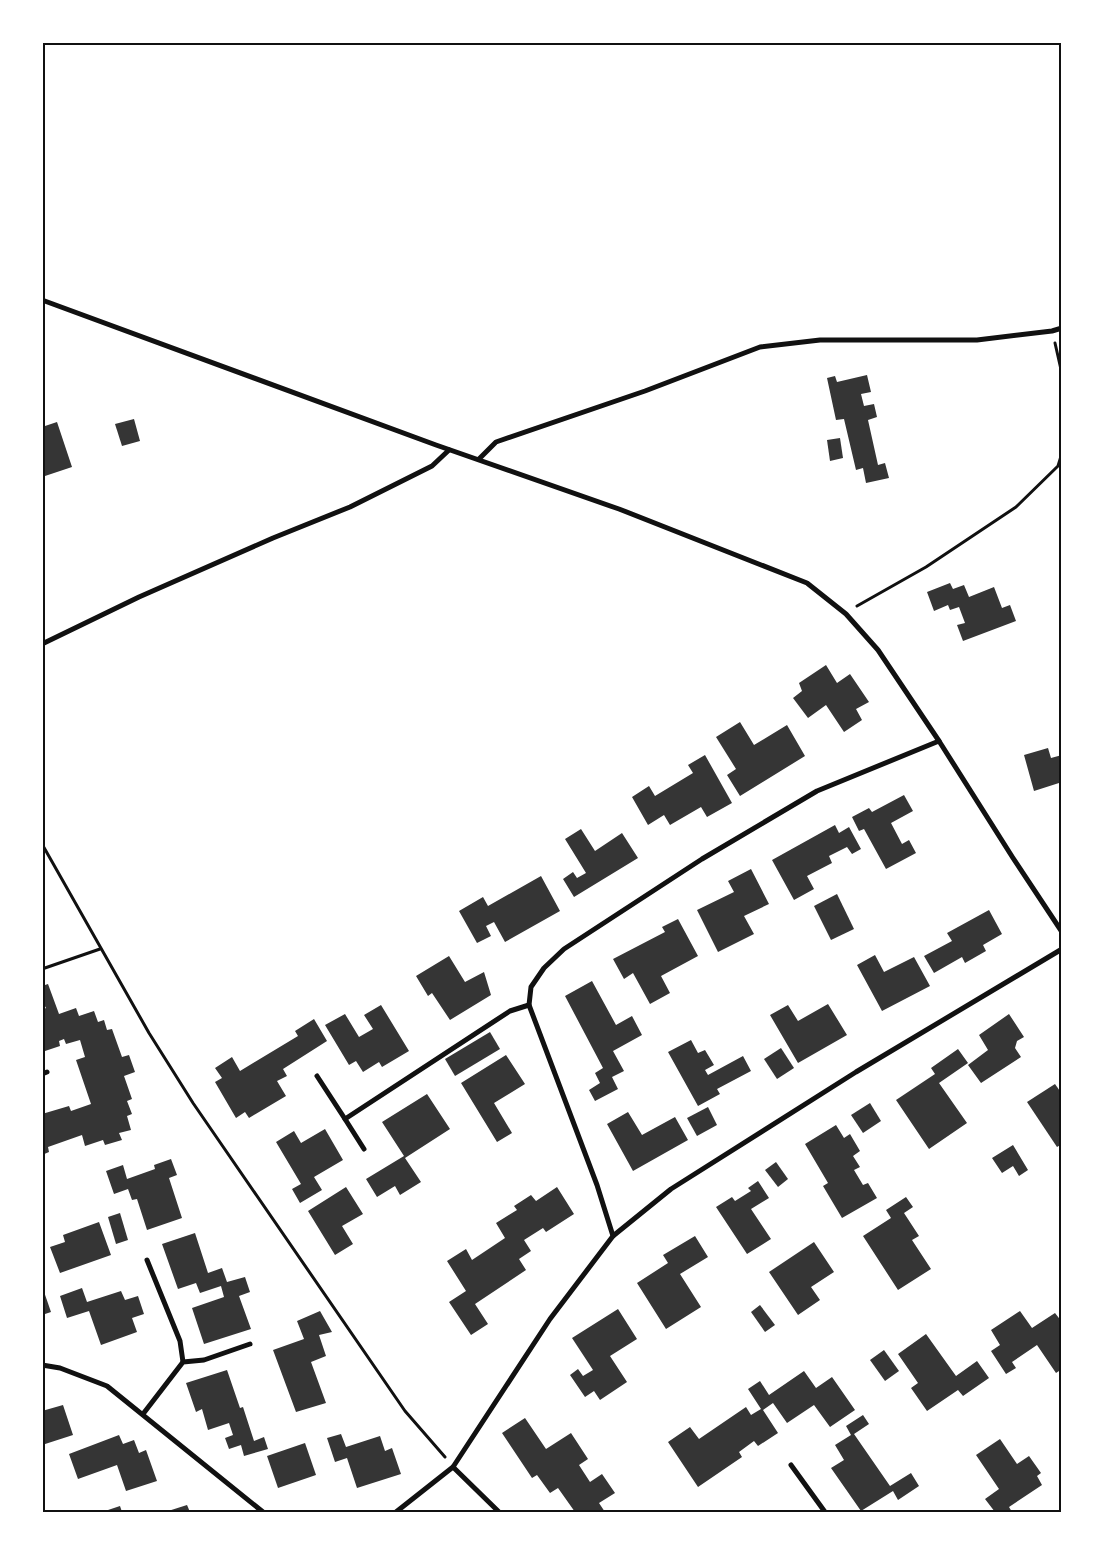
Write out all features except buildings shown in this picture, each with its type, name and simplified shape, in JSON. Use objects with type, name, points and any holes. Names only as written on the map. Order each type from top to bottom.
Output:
[{"type":"street","points":[[42,300],[449,450],[619,509],[807,583],[846,614],[878,650],[1062,932]]},
{"type":"street","points":[[479,459],[496,442],[645,391],[760,347],[820,340],[977,340],[1052,331],[1062,328]]},
{"type":"street","points":[[42,644],[139,597],[273,538],[350,507],[432,466],[449,450]]},
{"type":"street","points":[[613,1236],[597,1186],[529,1004],[531,987],[544,968],[564,949],[702,859],[817,791],[939,741]]},
{"type":"street","points":[[396,1512],[453,1467],[550,1319],[613,1236],[671,1189],[856,1072],[1062,949]]},
{"type":"street","points":[[346,1118],[510,1011],[529,1004]]},
{"type":"street","points":[[317,1076],[346,1118],[364,1149]]},
{"type":"street","points":[[143,1414],[183,1362],[180,1341],[147,1260]]},
{"type":"street","points":[[183,1362],[204,1360],[250,1344]]},
{"type":"street","points":[[42,1365],[60,1368],[107,1386],[263,1512]]},
{"type":"street","points":[[791,1465],[825,1512]]},
{"type":"street","points":[[453,1467],[499,1512]]},
{"type":"path","points":[[1052,331],[1062,374]]},
{"type":"path","points":[[846,614],[869,598],[926,567],[1016,507],[1058,466],[1062,454]]},
{"type":"path","points":[[42,844],[149,1033],[194,1104],[405,1410],[453,1467]]},
{"type":"path","points":[[42,970],[100,949]]}]
